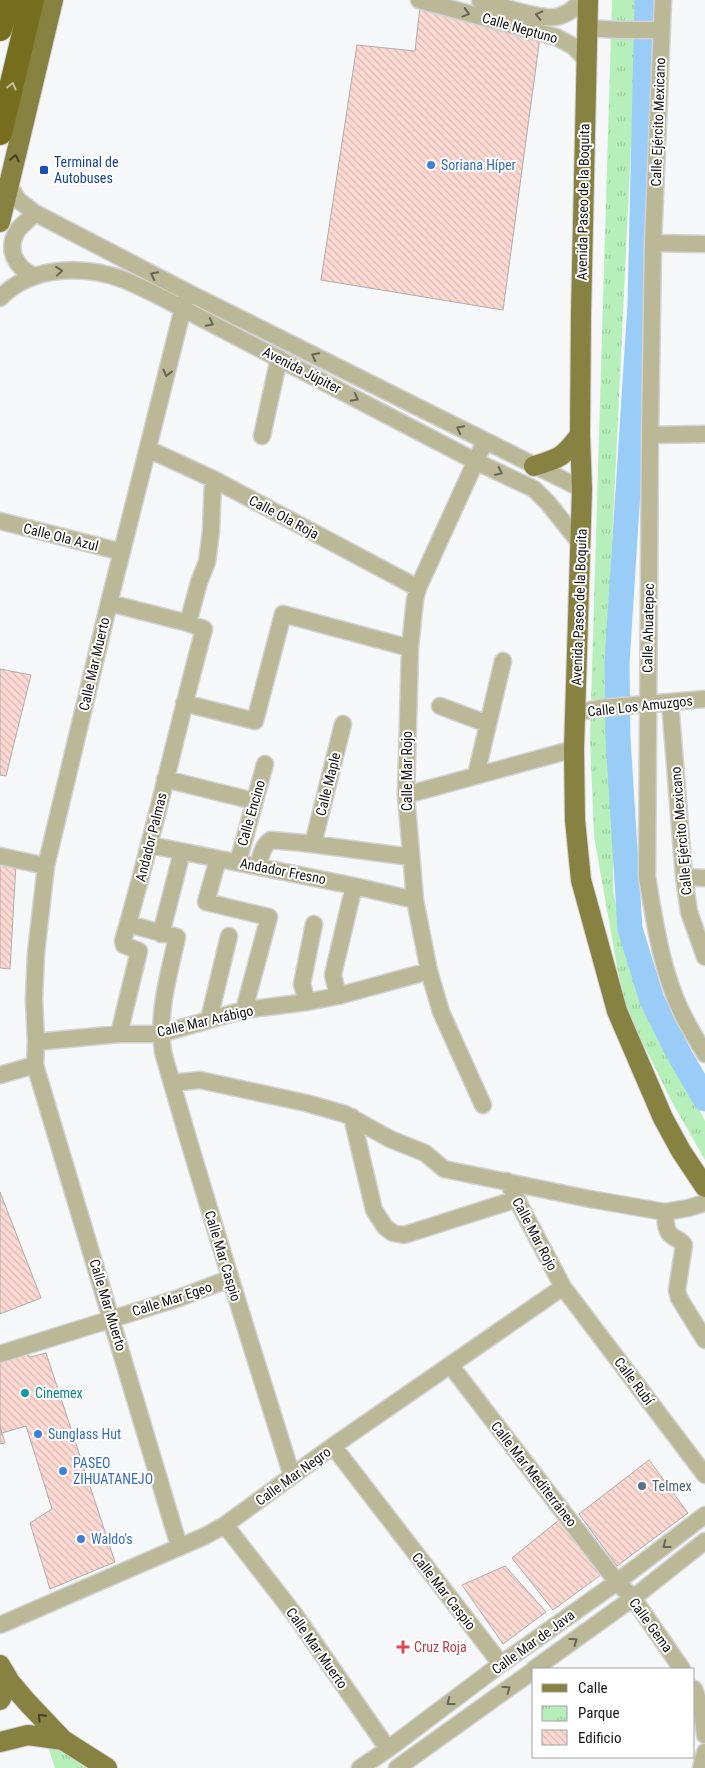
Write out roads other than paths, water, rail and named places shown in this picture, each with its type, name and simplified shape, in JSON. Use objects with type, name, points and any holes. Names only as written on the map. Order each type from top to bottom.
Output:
[{"type":"highway","points":[[0,29],[7,0]]},
{"type":"highway","points":[[0,133],[42,4]]},
{"type":"main road","name":"Avenida Paseo de la Boquita","points":[[588,0],[580,435],[582,489],[574,749],[575,820],[582,880],[617,1011],[664,1118],[681,1151],[705,1187]]},
{"type":"main road","points":[[0,222],[9,185],[42,4]]},
{"type":"main road","points":[[534,466],[557,459],[567,452],[580,435]]},
{"type":"main road","points":[[0,1651],[5,1674],[0,1700]]},
{"type":"main road","points":[[5,1674],[63,1740],[106,1768]]},
{"type":"main road","points":[[0,1742],[28,1735],[63,1740]]},
{"type":"street","points":[[7,0],[42,4]]},
{"type":"street","name":"Calle Neptuno","points":[[419,0],[556,36],[573,46],[587,60]]},
{"type":"street","name":"Calle Neptuno","points":[[480,0],[546,18],[560,17],[575,8],[582,0]]},
{"type":"street","name":"Calle Ejército Mexicano","points":[[654,243],[657,30],[663,0]]},
{"type":"street","points":[[587,28],[657,30]]},
{"type":"street","name":"Avenida Júpiter","points":[[9,185],[18,200],[35,213],[187,292],[582,489]]},
{"type":"street","points":[[34,276],[16,263],[12,253],[13,240],[18,230],[35,213]]},
{"type":"street","points":[[654,243],[705,244]]},
{"type":"street","name":"Calle Ahuatepec","points":[[654,243],[647,704],[647,877],[659,946],[672,987],[680,1010],[705,1054]]},
{"type":"street","name":"Avenida Júpiter","points":[[0,298],[18,284],[34,276],[62,270],[95,272],[124,280],[534,490],[548,503],[580,543]]},
{"type":"street","name":"Calle Mar Muerto","points":[[36,1042],[34,999],[36,953],[46,866],[109,603],[187,292]]},
{"type":"street","points":[[262,436],[279,358]]},
{"type":"street","points":[[650,435],[705,434]]},
{"type":"street","name":"Calle Mar Rojo","points":[[483,1105],[441,1012],[429,971],[415,900],[406,795],[410,648],[415,599],[418,588],[485,441]]},
{"type":"street","name":"Calle Ola Roja","points":[[148,449],[213,479],[418,588]]},
{"type":"street","points":[[109,603],[188,623],[198,582],[207,562],[211,531],[213,479]]},
{"type":"street","name":"Calle Ola Azul","points":[[0,521],[122,552]]},
{"type":"street","points":[[184,703],[254,721],[283,614],[410,648]]},
{"type":"street","name":"Andador Palmas","points":[[119,1034],[139,956],[139,951],[124,945],[123,941],[150,845],[204,629],[188,623]]},
{"type":"street","points":[[476,775],[503,661]]},
{"type":"street","name":"Calle Los Amuzgos","points":[[575,713],[600,708],[705,699]]},
{"type":"street","name":"Calle Ejército Mexicano","points":[[670,702],[684,877],[689,912],[703,948]]},
{"type":"street","points":[[440,706],[488,724]]},
{"type":"street","name":"Calle Maple","points":[[313,844],[343,724]]},
{"type":"street","points":[[406,795],[574,749]]},
{"type":"street","name":"Calle Encino","points":[[238,862],[265,764]]},
{"type":"street","points":[[165,779],[254,801]]},
{"type":"street","points":[[258,866],[263,848],[271,840],[412,858]]},
{"type":"street","name":"Andador Fresno","points":[[150,845],[415,900]]},
{"type":"street","points":[[161,934],[182,852]]},
{"type":"street","points":[[0,856],[46,866]]},
{"type":"street","points":[[218,859],[206,902],[269,917],[244,1010]]},
{"type":"street","points":[[684,877],[705,878]]},
{"type":"street","points":[[338,996],[333,975],[354,886]]},
{"type":"street","points":[[128,924],[177,937],[162,1005],[160,1034]]},
{"type":"street","points":[[307,1002],[302,984],[314,924]]},
{"type":"street","points":[[209,1018],[230,936]]},
{"type":"street","name":"Calle Mar Arábigo","points":[[36,1042],[119,1034],[160,1034],[209,1018],[244,1010],[338,996],[429,971]]},
{"type":"street","name":"Calle Mar Caspio","points":[[160,1034],[163,1052],[229,1279],[292,1476]]},
{"type":"street","points":[[0,1075],[35,1065],[36,1042]]},
{"type":"street","name":"Calle Mar Muerto","points":[[35,1065],[179,1546]]},
{"type":"street","points":[[171,1079],[200,1080],[306,1102],[346,1114],[390,1140],[425,1153],[444,1169],[590,1199],[665,1212],[705,1203]]},
{"type":"street","points":[[352,1118],[374,1210],[385,1227],[393,1233],[404,1235],[517,1198]]},
{"type":"street","name":"Calle Mar Rojo","points":[[507,1181],[563,1287]]},
{"type":"street","points":[[665,1212],[667,1230],[670,1235],[680,1240],[684,1245],[677,1284],[679,1298],[705,1340]]},
{"type":"street","name":"Calle Mar Egeo","points":[[0,1354],[179,1298],[229,1279]]},
{"type":"street","name":"Calle Mar Negro","points":[[0,1625],[225,1525],[334,1446],[563,1287]]},
{"type":"street","name":"Calle Rubí","points":[[563,1287],[705,1475]]},
{"type":"street","name":"Calle Mar Mediterráneo","points":[[451,1366],[617,1582]]},
{"type":"street","name":"Calle Mar Caspio","points":[[334,1446],[501,1664]]},
{"type":"street","name":"Calle Mar de Java","points":[[360,1768],[501,1664],[617,1582],[705,1515]]},
{"type":"street","name":"Calle Mar Muerto","points":[[225,1525],[295,1615],[388,1749]]},
{"type":"street","name":"Calle Mar de Java","points":[[535,1668],[633,1598],[705,1542]]},
{"type":"street","name":"Calle Gema","points":[[617,1582],[633,1598],[681,1668]]},
{"type":"street","name":"Calle Mar de Java","points":[[396,1768],[532,1670]]},
{"type":"street","points":[[474,1684],[487,1703]]},
{"type":"street","points":[[695,1692],[702,1710],[705,1735]]},
{"type":"street","points":[[701,1768],[705,1752]]},
{"type":"waterway","points":[[647,0],[640,304],[617,663],[618,738],[630,929],[652,1000],[679,1054],[705,1099]]},
{"type":"place","name":"Soriana Híper","points":[[431,165]]},
{"type":"place","name":"Terminal de Autobuses","points":[[44,170]]},
{"type":"place","name":"Cinemex","points":[[25,1393]]},
{"type":"place","name":"Sunglass Hut","points":[[38,1434]]},
{"type":"place","name":"PASEO ZIHUATANEJO","points":[[63,1471]]},
{"type":"place","name":"Telmex","points":[[642,1486]]},
{"type":"place","name":"Waldo's","points":[[81,1539]]},
{"type":"place","name":"Cruz Roja","points":[[403,1647]]}]
